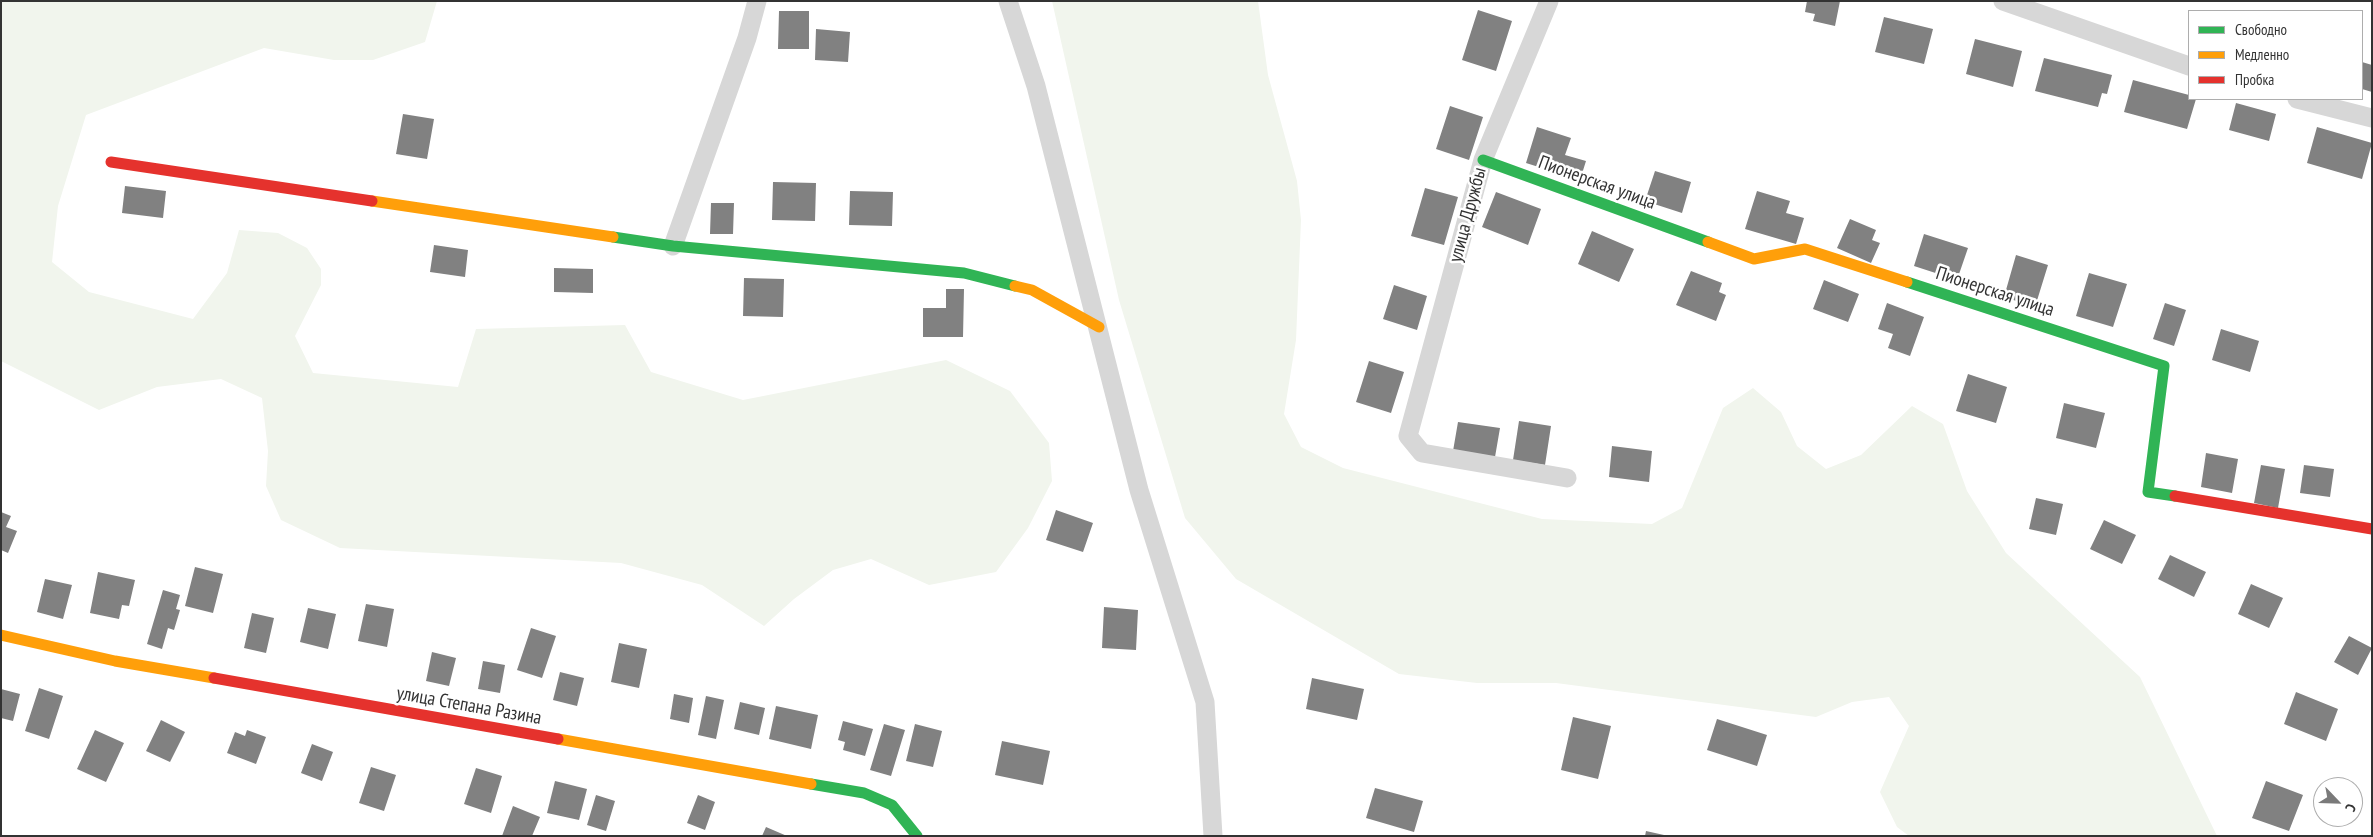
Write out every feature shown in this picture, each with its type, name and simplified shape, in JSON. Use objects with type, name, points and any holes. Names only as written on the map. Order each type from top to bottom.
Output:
[{"type":"street","points":[[673,246],[747,38],[757,1]]},
{"type":"street","points":[[1008,1],[1036,86],[1099,327],[1139,490],[1206,702],[1213,836]]},
{"type":"street","name":"улица Дружбы","points":[[1549,1],[1483,160],[1408,436],[1422,452],[1567,478]]},
{"type":"street","points":[[2003,1],[2188,66]]},
{"type":"street","points":[[2301,100],[2372,118]]},
{"type":"street","name":"Пионерская улица","points":[[1483,160],[1754,259],[1805,249],[2164,366],[2148,492],[2372,528]]},
{"type":"street","points":[[111,162],[673,246],[964,273],[1032,290],[1099,327]]},
{"type":"street","name":"улица Степана Разина","points":[[1,635],[115,661],[864,793],[892,805],[917,836]]},
{"type":"shaded area","points":[[1,1],[437,1],[425,42],[373,60],[334,60],[264,48],[86,115],[58,206],[52,262],[89,292],[193,319],[227,273],[239,230],[278,233],[307,248],[321,269],[321,285],[295,336],[313,373],[458,387],[476,329],[625,325],[651,372],[743,400],[946,360],[1010,391],[1049,443],[1052,481],[1028,528],[996,572],[929,585],[871,559],[833,570],[794,599],[764,626],[702,585],[621,563],[340,548],[281,520],[266,486],[268,451],[262,398],[221,379],[157,387],[99,410],[1,361]]},
{"type":"shaded area","points":[[1052,1],[1258,1],[1268,75],[1297,181],[1301,220],[1296,340],[1284,414],[1301,447],[1343,468],[1542,519],[1652,524],[1682,508],[1723,408],[1753,388],[1781,412],[1797,446],[1826,469],[1861,455],[1912,406],[1943,424],[1967,491],[2006,553],[2140,677],[2217,836],[1909,836],[1897,827],[1880,792],[1909,726],[1889,697],[1852,702],[1816,717],[1556,683],[1477,683],[1399,674],[1236,579],[1185,518],[1119,300]]},
{"type":"building","points":[[1807,1],[1840,1],[1835,26],[1813,21],[1815,14],[1805,12]]},
{"type":"building","points":[[1478,10],[1512,21],[1496,71],[1462,60]]},
{"type":"building","points":[[779,11],[809,11],[809,49],[778,49]]},
{"type":"building","points":[[1884,17],[1933,29],[1924,64],[1875,52]]},
{"type":"building","points":[[816,29],[850,32],[848,62],[815,60]]},
{"type":"building","points":[[1975,39],[2022,51],[2013,87],[1966,74]]},
{"type":"building","points":[[2044,58],[2112,75],[2107,94],[2102,93],[2098,107],[2035,91]]},
{"type":"building","points":[[2363,62],[2372,65],[2372,92],[2363,89]]},
{"type":"building","points":[[2133,80],[2188,95],[2188,100],[2196,100],[2187,129],[2124,112]]},
{"type":"building","points":[[2236,103],[2276,114],[2269,141],[2229,130]]},
{"type":"building","points":[[1450,106],[1483,117],[1469,160],[1436,149]]},
{"type":"building","points":[[403,114],[434,119],[427,159],[396,154]]},
{"type":"building","points":[[1537,127],[1571,138],[1565,155],[1586,161],[1580,180],[1526,163]]},
{"type":"building","points":[[2317,127],[2372,143],[2362,179],[2307,163]]},
{"type":"building","points":[[1655,171],[1691,182],[1682,213],[1645,201]]},
{"type":"building","points":[[773,182],[816,183],[815,221],[772,220]]},
{"type":"building","points":[[125,186],[166,191],[163,218],[122,213]]},
{"type":"building","points":[[1425,188],[1458,197],[1444,245],[1411,236]]},
{"type":"building","points":[[850,191],[893,192],[892,226],[849,225]]},
{"type":"building","points":[[1757,191],[1790,201],[1786,213],[1804,218],[1796,244],[1745,229]]},
{"type":"building","points":[[1496,192],[1541,209],[1528,245],[1482,227]]},
{"type":"building","points":[[711,203],[734,203],[733,234],[710,234]]},
{"type":"building","points":[[1850,219],[1876,230],[1872,240],[1880,243],[1871,263],[1837,248]]},
{"type":"building","points":[[1592,231],[1634,249],[1619,282],[1578,264]]},
{"type":"building","points":[[1924,234],[1968,248],[1957,280],[1914,266]]},
{"type":"building","points":[[434,245],[468,250],[465,277],[430,272]]},
{"type":"building","points":[[2016,255],[2048,265],[2035,307],[2004,297]]},
{"type":"building","points":[[554,268],[593,269],[593,293],[554,292]]},
{"type":"building","points":[[1691,271],[1722,283],[1719,292],[1726,295],[1716,321],[1676,305]]},
{"type":"building","points":[[2089,273],[2127,284],[2113,327],[2076,316]]},
{"type":"building","points":[[744,278],[784,279],[783,317],[743,316]]},
{"type":"building","points":[[1824,280],[1859,294],[1848,322],[1813,309]]},
{"type":"building","points":[[1394,285],[1427,296],[1417,330],[1383,319]]},
{"type":"building","points":[[946,289],[964,289],[963,337],[923,337],[923,308],[946,308]]},
{"type":"building","points":[[1887,303],[1924,317],[1910,356],[1888,348],[1893,334],[1878,329]]},
{"type":"building","points":[[2165,303],[2186,310],[2174,346],[2153,339]]},
{"type":"building","points":[[2221,329],[2259,341],[2250,372],[2212,360]]},
{"type":"building","points":[[1369,361],[1404,372],[1391,413],[1356,402]]},
{"type":"building","points":[[1968,374],[2007,387],[1996,423],[1956,411]]},
{"type":"building","points":[[2064,403],[2105,413],[2096,448],[2056,438]]},
{"type":"building","points":[[1519,421],[1551,426],[1545,465],[1513,460]]},
{"type":"building","points":[[1458,422],[1500,428],[1495,457],[1453,451]]},
{"type":"building","points":[[1612,446],[1652,451],[1649,482],[1609,477]]},
{"type":"building","points":[[2206,453],[2238,459],[2232,493],[2201,487]]},
{"type":"building","points":[[2261,465],[2285,469],[2278,508],[2254,503]]},
{"type":"building","points":[[2304,465],[2334,469],[2330,497],[2300,493]]},
{"type":"building","points":[[2036,498],[2063,504],[2056,535],[2029,529]]},
{"type":"building","points":[[1056,510],[1093,523],[1083,552],[1046,540]]},
{"type":"building","points":[[1,512],[11,516],[6,527],[17,531],[8,553],[1,550]]},
{"type":"building","points":[[2104,520],[2136,535],[2122,564],[2090,549]]},
{"type":"building","points":[[2170,555],[2206,572],[2194,597],[2158,579]]},
{"type":"building","points":[[195,567],[223,574],[213,613],[185,606]]},
{"type":"building","points":[[98,572],[135,580],[129,606],[122,605],[119,619],[90,613]]},
{"type":"building","points":[[45,579],[72,585],[63,619],[37,612]]},
{"type":"building","points":[[2251,584],[2283,598],[2269,628],[2238,614]]},
{"type":"building","points":[[163,590],[180,595],[176,609],[180,610],[174,630],[168,628],[162,649],[147,644]]},
{"type":"building","points":[[366,604],[394,609],[387,647],[358,641]]},
{"type":"building","points":[[1104,607],[1138,610],[1136,650],[1102,648]]},
{"type":"building","points":[[308,608],[336,614],[328,649],[300,642]]},
{"type":"building","points":[[252,613],[274,618],[266,653],[244,648]]},
{"type":"building","points":[[531,628],[556,636],[542,678],[517,670]]},
{"type":"building","points":[[2349,636],[2372,648],[2358,675],[2334,662]]},
{"type":"building","points":[[619,643],[647,649],[639,688],[611,682]]},
{"type":"building","points":[[432,652],[456,658],[449,686],[426,681]]},
{"type":"building","points":[[483,661],[505,665],[500,693],[478,689]]},
{"type":"building","points":[[560,672],[584,678],[577,706],[553,700]]},
{"type":"building","points":[[1312,678],[1364,689],[1357,720],[1306,709]]},
{"type":"building","points":[[39,688],[63,696],[49,739],[25,731]]},
{"type":"building","points":[[1,689],[20,694],[13,721],[1,718]]},
{"type":"building","points":[[2296,692],[2338,709],[2326,741],[2284,724]]},
{"type":"building","points":[[674,694],[693,698],[689,723],[670,719]]},
{"type":"building","points":[[706,696],[724,700],[716,739],[698,735]]},
{"type":"building","points":[[740,702],[765,708],[759,735],[734,729]]},
{"type":"building","points":[[776,706],[818,715],[811,749],[769,739]]},
{"type":"building","points":[[1573,717],[1611,726],[1598,779],[1561,770]]},
{"type":"building","points":[[1717,719],[1767,735],[1757,766],[1707,750]]},
{"type":"building","points":[[161,720],[185,732],[170,762],[146,751]]},
{"type":"building","points":[[843,721],[873,729],[865,756],[843,750],[845,742],[838,740]]},
{"type":"building","points":[[884,724],[905,730],[891,776],[870,770]]},
{"type":"building","points":[[915,724],[942,731],[933,767],[906,761]]},
{"type":"building","points":[[95,730],[124,743],[106,782],[77,769]]},
{"type":"building","points":[[247,730],[266,737],[256,764],[227,753],[235,732],[245,736]]},
{"type":"building","points":[[1002,741],[1050,751],[1043,785],[995,775]]},
{"type":"building","points":[[312,744],[333,752],[322,781],[301,773]]},
{"type":"building","points":[[371,767],[396,775],[384,811],[359,803]]},
{"type":"building","points":[[476,768],[502,776],[491,813],[464,804]]},
{"type":"building","points":[[555,781],[587,789],[579,820],[547,813]]},
{"type":"building","points":[[2266,781],[2303,795],[2289,831],[2252,818]]},
{"type":"building","points":[[1375,788],[1423,801],[1414,832],[1366,818]]},
{"type":"building","points":[[596,795],[615,801],[606,831],[587,825]]},
{"type":"building","points":[[698,795],[715,802],[705,830],[687,823]]},
{"type":"building","points":[[513,806],[540,817],[532,836],[502,836]]},
{"type":"building","points":[[766,827],[787,836],[762,836]]},
{"type":"building","points":[[1646,831],[1664,835],[1664,836],[1645,836]]},
{"type":"traffic: fast","points":[[1483,160],[1708,242]]},
{"type":"traffic: fast","points":[[613,237],[673,246],[964,273],[1015,286]]},
{"type":"traffic: fast","points":[[1907,282],[2164,366],[2148,492],[2175,496]]},
{"type":"traffic: fast","points":[[811,784],[864,793],[892,805],[917,836]]},
{"type":"traffic: slow","points":[[372,201],[613,237]]},
{"type":"traffic: slow","points":[[1708,242],[1754,259],[1805,249],[1907,282]]},
{"type":"traffic: slow","points":[[1015,286],[1032,290],[1099,327]]},
{"type":"traffic: slow","points":[[1,635],[115,661],[214,678]]},
{"type":"traffic: slow","points":[[558,739],[811,784]]},
{"type":"traffic: jam","points":[[111,162],[372,201]]},
{"type":"traffic: jam","points":[[2175,496],[2372,529]]},
{"type":"traffic: jam","points":[[214,678],[558,739]]}]
